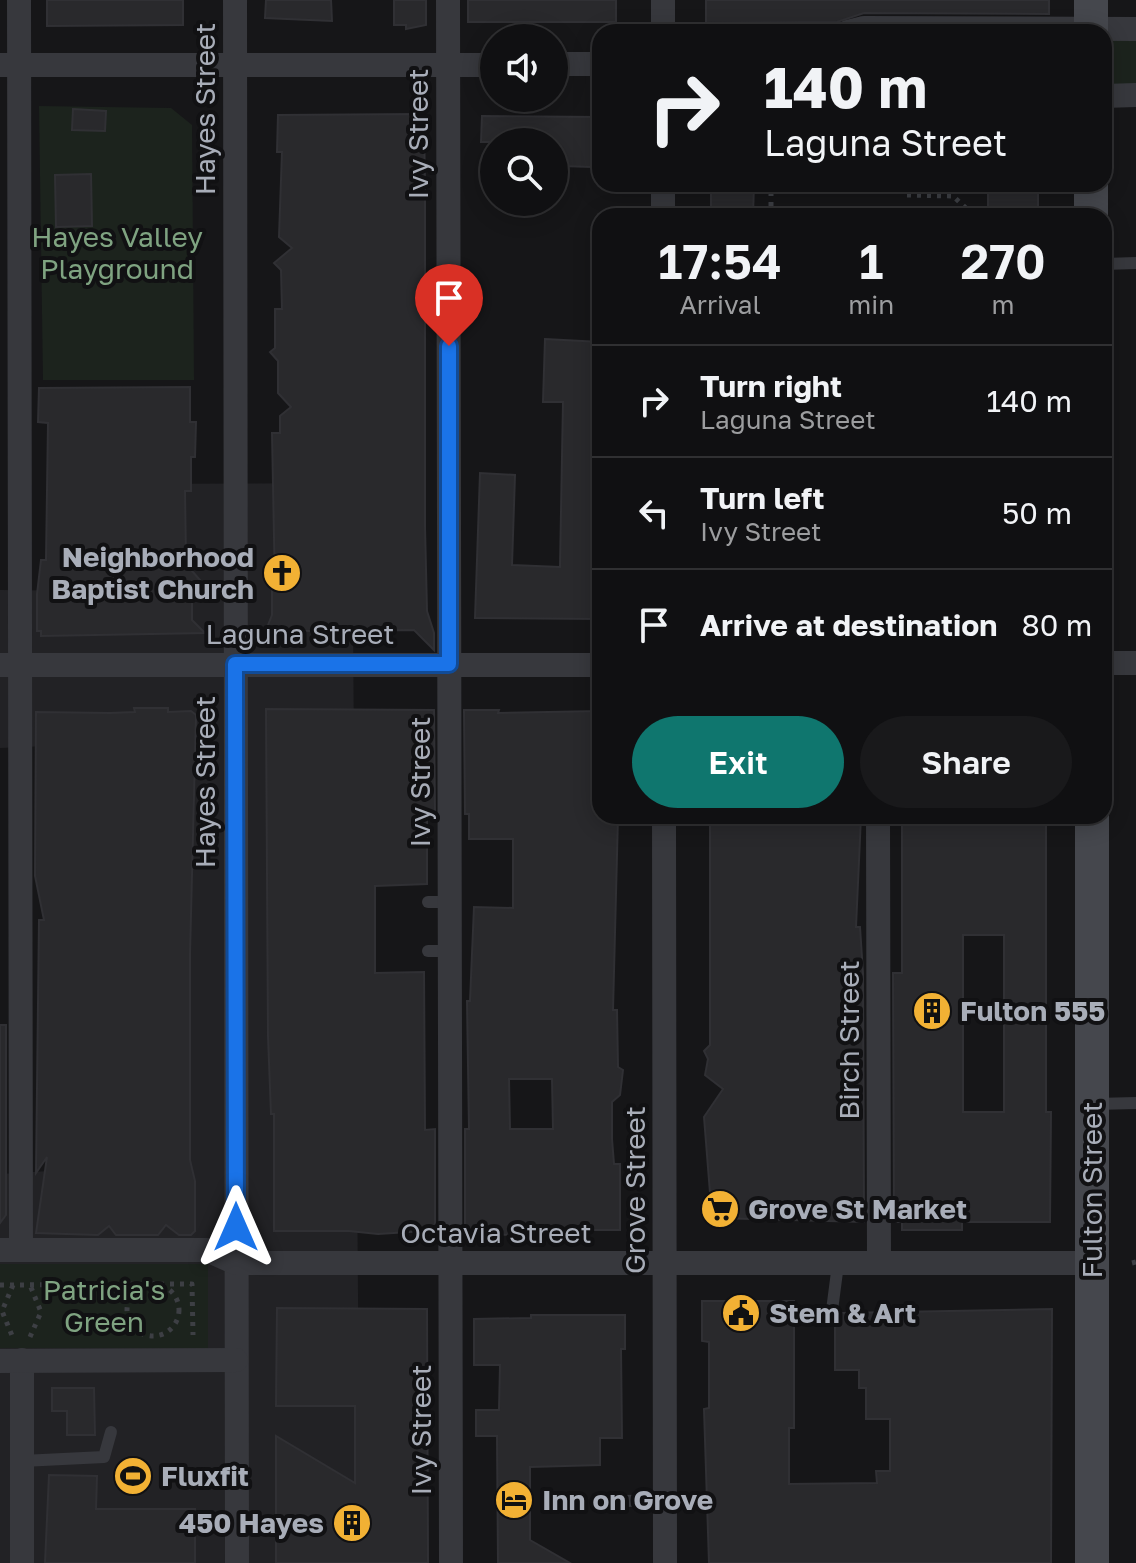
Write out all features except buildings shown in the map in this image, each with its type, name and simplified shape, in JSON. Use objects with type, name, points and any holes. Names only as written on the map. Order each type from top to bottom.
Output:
[{"type":"street","points":[[11,1250],[10,65],[19,0]]},
{"type":"street","name":"Hayes Street","points":[[235,0],[237,1563]]},
{"type":"street","name":"Ivy Street","points":[[448,0],[449,664],[439,951],[450,1263],[451,1563]]},
{"type":"street","points":[[663,0],[663,24]]},
{"type":"street","points":[[1059,24],[1091,20],[1111,24]]},
{"type":"street","points":[[1112,24],[1136,29]]},
{"type":"street","points":[[568,64],[592,64]]},
{"type":"street","points":[[10,65],[480,65]]},
{"type":"street","points":[[1112,96],[1136,95]]},
{"type":"street","points":[[1112,663],[1136,663]]},
{"type":"street","name":"Laguna Street","points":[[10,665],[592,665]]},
{"type":"street","name":"Grove Street","points":[[664,824],[665,1563]]},
{"type":"street","name":"Birch Street","points":[[878,824],[879,1263]]},
{"type":"street","name":"Fulton Street","points":[[1092,824],[1092,1563]]},
{"type":"street","name":"Octavia Street","points":[[11,1250],[207,1250],[236,1263],[1092,1263]]},
{"type":"street","points":[[22,1563],[22,1461],[16,1349],[236,1360]]},
{"type":"lane","points":[[1112,264],[1136,263]]},
{"type":"lane","points":[[1092,1104],[1136,1103]]},
{"type":"lane","points":[[831,1318],[838,1264]]},
{"type":"lane","points":[[22,1461],[104,1457],[111,1432]]},
{"type":"lane","points":[[624,1501],[665,1500]]},
{"type":"path","points":[[907,195],[953,196],[966,208]]},
{"type":"path","points":[[16,1349],[41,1312],[30,1284]]},
{"type":"path","points":[[152,1284],[169,1290],[178,1305],[176,1322],[163,1334],[155,1336],[139,1333],[127,1314],[133,1293],[152,1284]]},
{"type":"path","points":[[0,1285],[192,1284],[193,1335]]},
{"type":"path","points":[[13,1285],[2,1311],[16,1349]]},
{"type":"shaded area","points":[[352,483],[360,1563],[0,1563],[0,1174],[98,1168],[96,744],[0,748],[0,590],[108,591],[107,484]]},
{"type":"green space","points":[[1136,22],[1136,102],[1112,102],[1112,24],[839,24]]},
{"type":"green space","name":"Hayes Valley Playground","points":[[39,106],[171,108],[192,125],[194,380],[43,380]]},
{"type":"green space","name":"Patricia's Green","points":[[0,1264],[208,1264],[208,1348],[0,1348]]},
{"type":"place","name":"Neighborhood Baptist Church","points":[[282,573]]},
{"type":"place","name":"Fulton 555","points":[[932,1011]]},
{"type":"place","name":"Grove St Market","points":[[720,1209]]},
{"type":"place","name":"Stem & Art","points":[[741,1313]]},
{"type":"place","name":"Fluxfit","points":[[133,1476]]},
{"type":"place","name":"Inn on Grove","points":[[514,1500]]},
{"type":"place","name":"450 Hayes","points":[[352,1523]]},
{"type":"route","points":[[236,1227],[235,664],[449,664],[449,346]]}]
